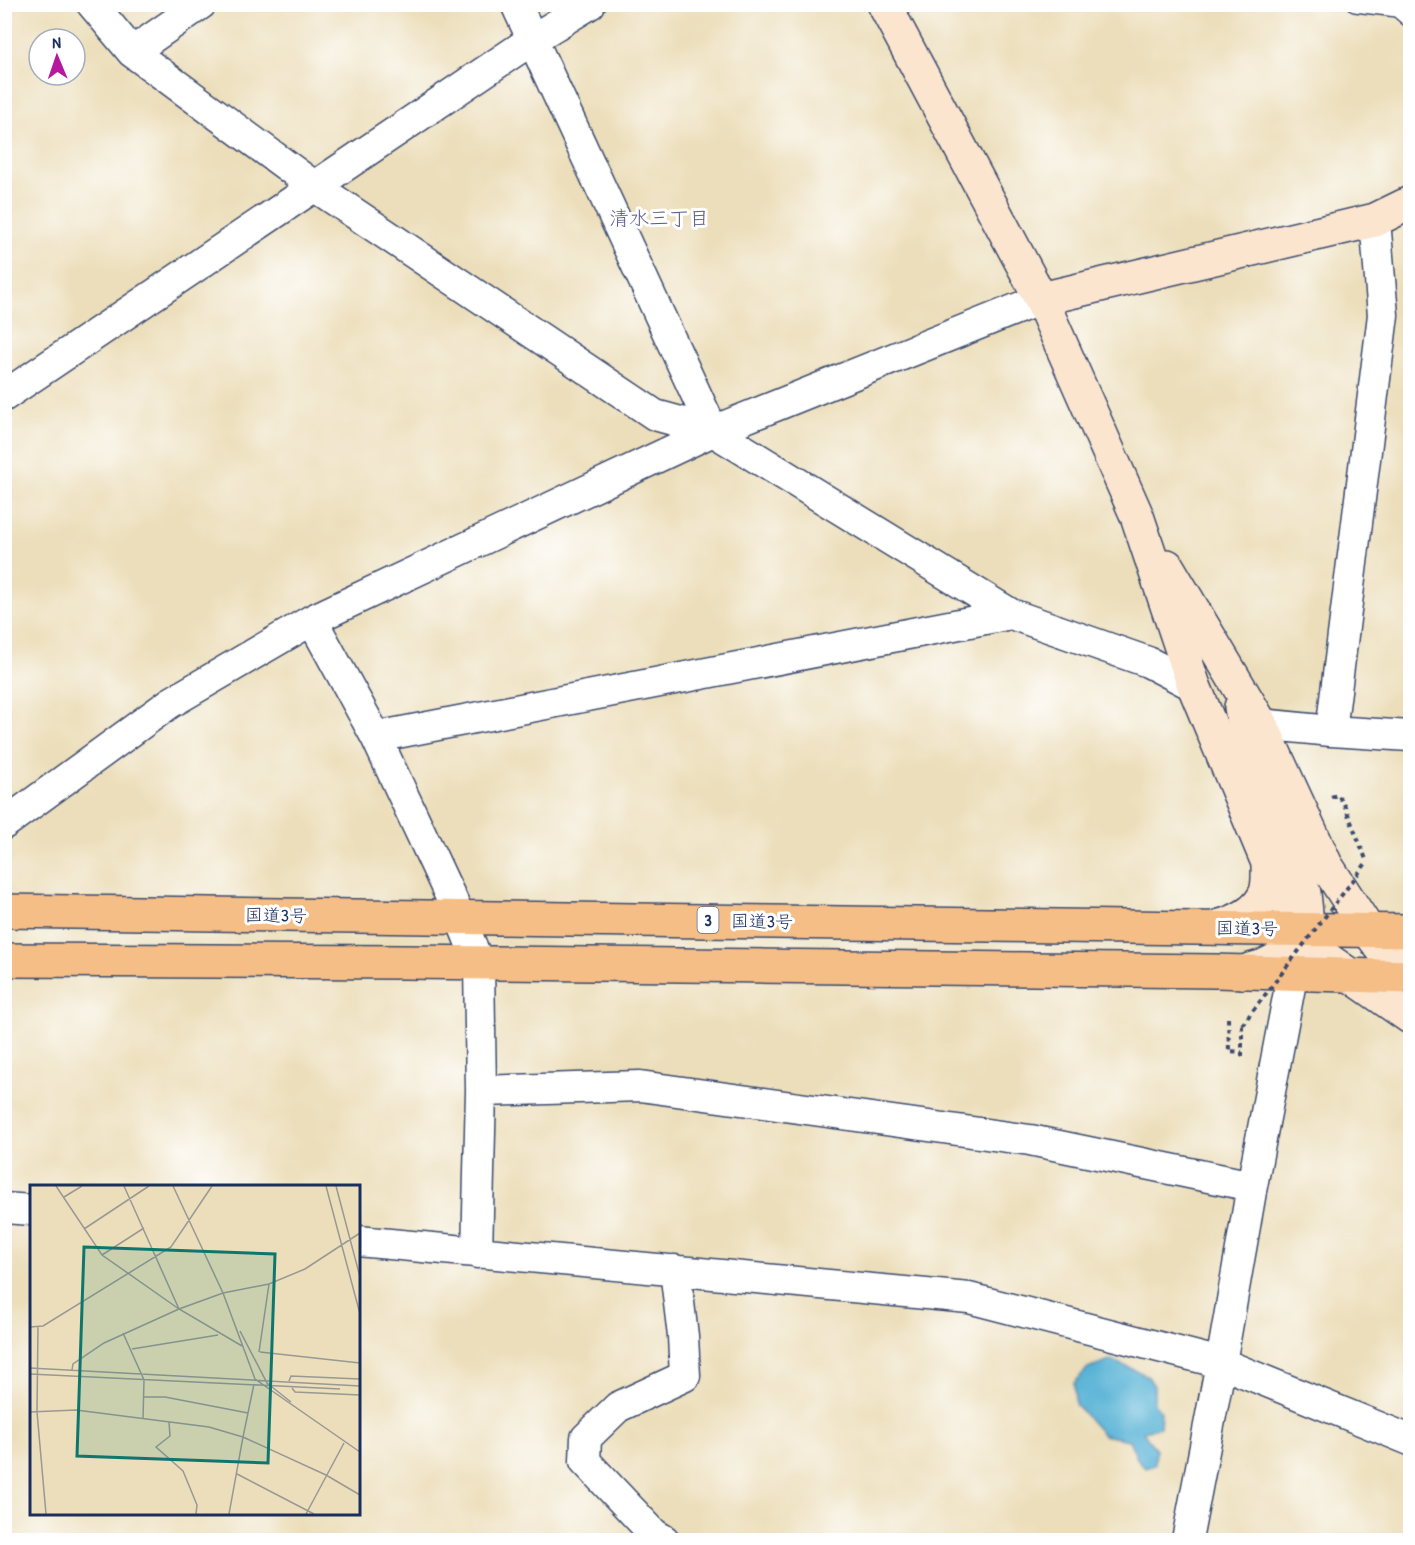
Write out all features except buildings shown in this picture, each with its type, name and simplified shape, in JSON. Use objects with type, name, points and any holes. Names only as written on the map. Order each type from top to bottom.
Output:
[{"type":"highway","name":"国道3号","points":[[4,911],[1410,931]]},
{"type":"highway","points":[[4,960],[1244,972],[1410,976]]},
{"type":"street","points":[[92,4],[132,52],[314,186],[655,415],[713,431],[1011,614],[1148,662],[1194,686]]},
{"type":"street","points":[[132,52],[201,4]]},
{"type":"street","points":[[516,4],[713,431]]},
{"type":"street","points":[[4,396],[532,39],[590,4]]},
{"type":"street","points":[[893,8],[1041,299],[1137,516],[1194,686],[1268,863],[1300,929],[1321,955],[1410,1017]]},
{"type":"street","points":[[4,824],[170,702],[312,620],[713,431],[1041,299],[1375,220],[1410,203]]},
{"type":"street","points":[[1331,731],[1383,315],[1375,220]]},
{"type":"street","points":[[1137,516],[1262,724],[1326,864],[1368,930],[1387,955],[1410,976]]},
{"type":"street","points":[[376,736],[1011,614]]},
{"type":"street","points":[[312,620],[376,736],[460,917],[479,964],[481,1091],[477,1253]]},
{"type":"street","points":[[1235,678],[1252,770],[1294,863],[1305,893],[1306,914],[1290,946],[1278,960],[1244,972]]},
{"type":"street","points":[[1262,724],[1410,736]]},
{"type":"street","points":[[1216,927],[1234,923],[1259,904],[1266,891],[1268,863]]},
{"type":"street","points":[[1187,1540],[1300,929]]},
{"type":"street","points":[[481,1091],[640,1086],[1030,1140],[1252,1186]]},
{"type":"street","points":[[4,1208],[30,1210]]},
{"type":"street","points":[[360,1241],[969,1298],[1221,1363],[1410,1440]]},
{"type":"street","points":[[664,1540],[654,1534],[585,1461],[586,1438],[618,1407],[685,1376],[675,1270]]},
{"type":"lane","points":[[1355,4],[1397,9],[1410,20]]},
{"type":"path","points":[[1242,1025],[1367,862],[1344,804],[1338,795],[1327,798]]},
{"type":"path","points":[[1228,1018],[1229,1051],[1242,1052]]},
{"type":"water","points":[[1110,1360],[1147,1375],[1154,1386],[1154,1403],[1161,1411],[1160,1427],[1143,1431],[1156,1449],[1155,1465],[1145,1468],[1137,1458],[1129,1440],[1103,1435],[1075,1404],[1074,1383],[1088,1368]]},
{"type":"district","name":"清水三丁目","points":[[659,217]]}]
